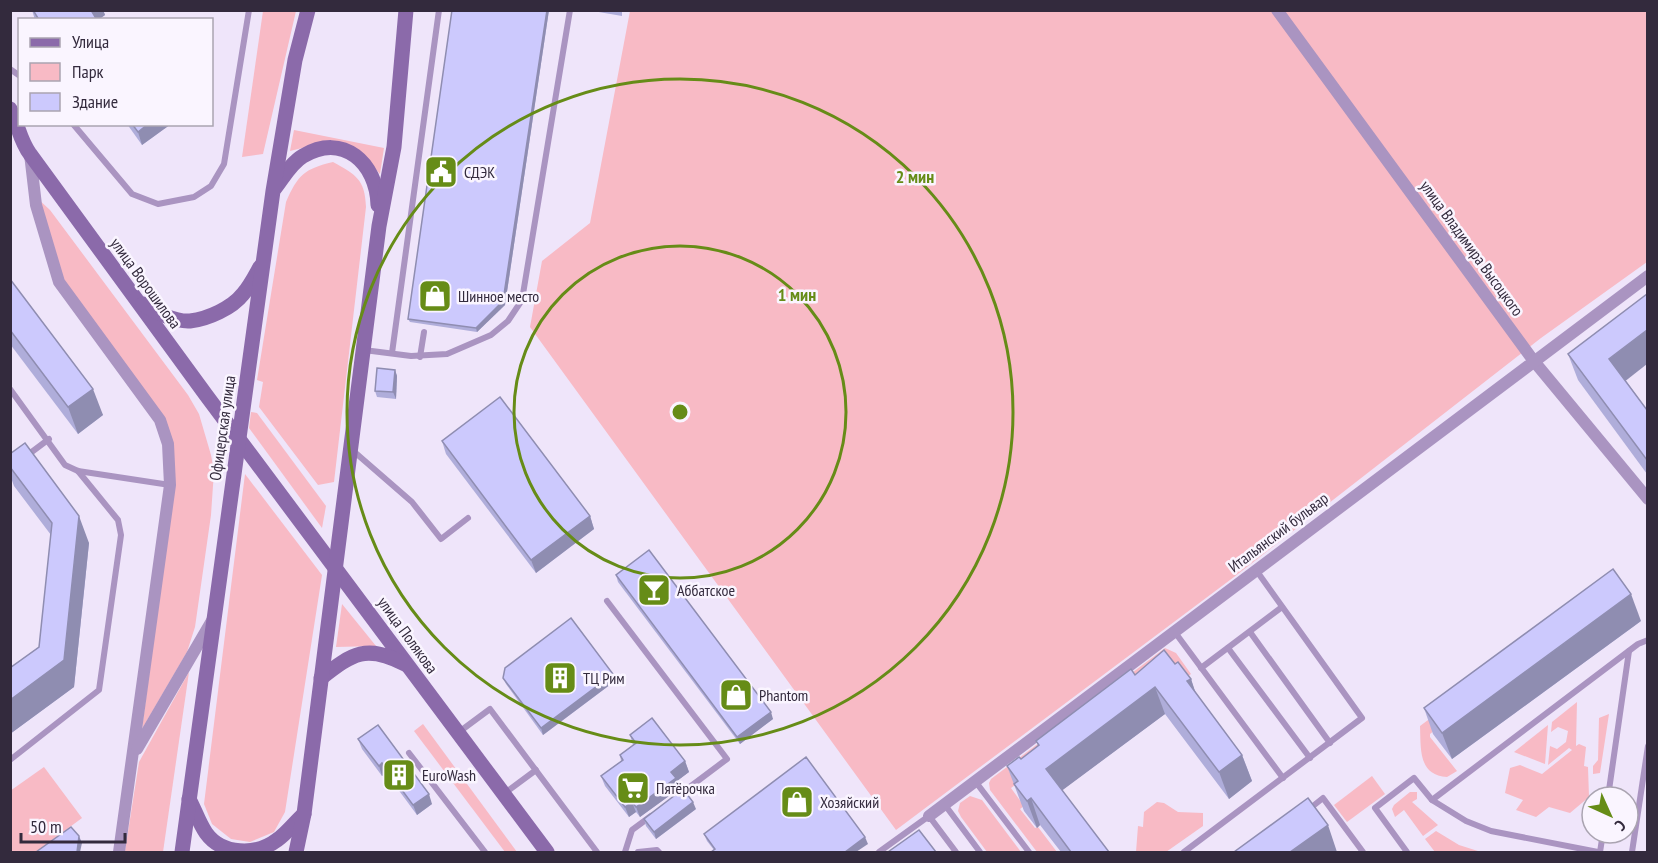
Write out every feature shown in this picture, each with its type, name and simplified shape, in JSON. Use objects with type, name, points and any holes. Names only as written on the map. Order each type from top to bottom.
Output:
[{"type":"main road","name":"Офицерская улица","points":[[182,852],[273,191],[295,60],[308,10]]},
{"type":"main road","points":[[296,852],[304,814],[379,226],[394,147],[406,10]]},
{"type":"main road","name":"улица Ворошилова","points":[[10,110],[18,126]]},
{"type":"main road","name":"улица Ворошилова","points":[[18,126],[27,151],[239,438]]},
{"type":"main road","name":"улица Ворошилова","points":[[10,138],[27,151]]},
{"type":"main road","points":[[273,191],[286,172],[301,157],[324,147],[348,150],[368,166],[377,190],[379,226]]},
{"type":"main road","points":[[135,299],[157,313],[167,316],[189,321],[205,317],[222,311],[243,296],[264,260]]},
{"type":"main road","name":"улица Полякова","points":[[239,438],[547,852]]},
{"type":"main road","points":[[321,678],[344,660],[367,652],[385,654],[407,666]]},
{"type":"main road","points":[[189,799],[207,834],[226,848],[242,852],[256,850],[276,841],[304,814]]},
{"type":"street","name":"улица Владимира Высоцкого","points":[[1277,10],[1533,360],[1647,499]]},
{"type":"street","points":[[27,151],[36,205],[59,282],[160,420],[168,444],[170,485],[119,852]]},
{"type":"street","name":"Итальянский бульвар","points":[[929,816],[1647,276]]},
{"type":"street","points":[[134,755],[215,616]]},
{"type":"lane","points":[[75,126],[132,194],[158,204],[194,196],[211,186],[225,164],[249,10]]},
{"type":"lane","points":[[392,353],[439,10]]},
{"type":"lane","points":[[363,350],[420,357],[447,354],[490,335],[508,321],[522,300],[570,10]]},
{"type":"lane","points":[[420,357],[424,332]]},
{"type":"lane","points":[[10,389],[65,465],[78,471],[170,485]]},
{"type":"lane","points":[[18,463],[48,439]]},
{"type":"lane","points":[[351,449],[412,502],[441,539],[468,518]]},
{"type":"lane","points":[[10,759],[99,690],[121,535],[118,520],[78,471]]},
{"type":"lane","points":[[1184,852],[1362,718],[1256,570]]},
{"type":"lane","points":[[607,601],[727,759],[670,802]]},
{"type":"lane","points":[[1201,668],[1282,607]]},
{"type":"lane","points":[[1174,631],[1283,778]]},
{"type":"lane","points":[[1250,632],[1330,742]]},
{"type":"lane","points":[[1432,800],[1638,644],[1647,640]]},
{"type":"lane","points":[[1228,648],[1310,758]]},
{"type":"lane","points":[[1610,785],[1629,651]]},
{"type":"lane","points":[[457,732],[490,709],[597,852]]},
{"type":"lane","points":[[1632,852],[1647,746]]},
{"type":"lane","points":[[410,753],[485,852]]},
{"type":"lane","points":[[503,794],[536,770]]},
{"type":"lane","points":[[1407,852],[1375,808],[1414,778],[1432,800],[1466,821],[1491,831],[1599,852]]},
{"type":"lane","points":[[975,780],[1029,852]]},
{"type":"lane","points":[[1305,812],[1323,798],[1363,852]]},
{"type":"lane","points":[[944,804],[980,852]]},
{"type":"lane","points":[[625,852],[632,830],[661,809]]},
{"type":"lane","points":[[879,852],[929,816],[956,852]]},
{"type":"lane","points":[[638,852],[657,850],[659,852]]},
{"type":"green space","points":[[263,11],[296,11],[263,154],[242,157]]},
{"type":"green space","points":[[630,11],[1647,11],[1647,262],[1541,338],[1234,577],[896,830],[530,327],[542,261],[590,223]]},
{"type":"green space","points":[[294,130],[384,148],[380,174],[368,161],[310,146],[290,151]]},
{"type":"green space","points":[[333,162],[358,179],[364,190],[366,207],[334,482],[318,485],[259,407],[263,382],[257,380],[286,202],[294,185],[303,174],[315,167]]},
{"type":"green space","points":[[37,198],[50,210],[188,395],[199,414],[211,455],[214,471],[211,515],[195,627],[187,652],[142,729],[175,474],[172,439],[60,278]]},
{"type":"green space","points":[[251,412],[257,413],[326,506],[322,528],[249,428]]},
{"type":"green space","points":[[245,474],[322,575],[285,812],[274,832],[250,842],[231,839],[212,824],[204,804]]},
{"type":"green space","points":[[1615,580],[1430,734],[1457,771],[1447,777],[1431,771],[1426,766],[1421,752],[1420,726]]},
{"type":"green space","points":[[342,604],[376,646],[336,647]]},
{"type":"green space","points":[[1165,648],[1176,653],[1191,674],[1180,682],[1171,670],[1011,788],[1024,806],[1020,809],[1035,828],[1038,827],[1057,852],[1037,852],[990,790],[991,779]]},
{"type":"green space","points":[[189,672],[163,852],[125,851],[139,762]]},
{"type":"green space","points":[[1577,702],[1576,746],[1579,744],[1586,747],[1584,766],[1588,767],[1589,785],[1580,785],[1580,805],[1570,813],[1549,807],[1536,817],[1516,810],[1523,800],[1505,793],[1510,768],[1520,765],[1542,774],[1572,750],[1569,748],[1548,765],[1550,746],[1557,749],[1566,742],[1568,731],[1558,727],[1551,732],[1552,722]]},
{"type":"green space","points":[[1609,714],[1600,773],[1593,774],[1593,766],[1598,760],[1599,718]]},
{"type":"green space","points":[[423,724],[517,852],[505,852],[414,731]]},
{"type":"green space","points":[[1548,725],[1545,764],[1514,752]]},
{"type":"green space","points":[[44,767],[82,818],[36,852],[12,852],[10,791]]},
{"type":"green space","points":[[1372,776],[1385,794],[1347,822],[1334,805]]},
{"type":"green space","points":[[1410,792],[1417,792],[1417,799],[1412,802],[1438,825],[1423,836],[1404,810],[1395,817],[1392,809]]},
{"type":"green space","points":[[970,796],[982,800],[1021,852],[987,852],[958,811],[960,803]]},
{"type":"green space","points":[[1157,802],[1164,803],[1178,812],[1203,813],[1203,826],[1166,852],[1136,852],[1138,826],[1143,827],[1144,812]]},
{"type":"green space","points":[[1436,831],[1459,845],[1481,852],[1435,852],[1425,839]]},
{"type":"building","points":[[33,10],[91,10],[96,18],[38,18]]},
{"type":"building","points":[[452,10],[547,10],[503,301],[476,328],[408,319]]},
{"type":"building","points":[[134,126],[146,126],[138,132]]},
{"type":"building","points":[[10,279],[93,389],[68,407],[10,330]]},
{"type":"building","points":[[1647,294],[1647,330],[1609,359],[1647,410],[1647,460],[1568,354]]},
{"type":"building","points":[[377,368],[395,370],[393,392],[375,391]]},
{"type":"building","points":[[500,397],[590,516],[531,560],[442,441]]},
{"type":"building","points":[[25,443],[79,516],[64,660],[10,700],[10,668],[39,647],[52,523],[10,467],[10,454]]},
{"type":"building","points":[[649,550],[771,712],[737,737],[616,575]]},
{"type":"building","points":[[1613,569],[1631,594],[1442,733],[1424,708]]},
{"type":"building","name":"ТЦ Рим","points":[[571,618],[613,674],[541,728],[503,678],[505,668]]},
{"type":"building","points":[[1164,650],[1175,664],[1178,662],[1191,679],[1187,681],[1242,755],[1219,772],[1155,687],[1046,769],[1109,852],[1071,852],[1031,798],[1027,801],[1014,784],[1018,781],[1007,766],[1019,757],[1021,759],[1039,745],[1036,741],[1131,669],[1135,675]]},
{"type":"building","points":[[652,718],[685,761],[671,772],[676,778],[636,807],[632,802],[625,807],[601,776],[623,760],[620,755],[636,743],[630,735]]},
{"type":"building","name":"EuroWash","points":[[378,725],[429,794],[413,805],[382,763],[379,766],[358,739]]},
{"type":"building","name":"Хозяйский","points":[[806,757],[865,837],[845,852],[711,852],[715,849],[704,834]]},
{"type":"building","points":[[683,789],[693,802],[654,832],[644,819]]},
{"type":"building","points":[[1308,798],[1328,825],[1290,852],[1234,852]]},
{"type":"building","points":[[71,827],[79,836],[77,852],[36,852]]},
{"type":"building","points":[[919,830],[936,852],[888,852]]},
{"type":"place","name":"СДЭК","points":[[441,172]]},
{"type":"place","name":"Шинное место","points":[[435,296]]},
{"type":"place","name":"Аббатское","points":[[654,590]]},
{"type":"place","name":"ТЦ Рим","points":[[560,678]]},
{"type":"place","name":"Phantom","points":[[736,695]]},
{"type":"place","name":"EuroWash","points":[[399,775]]},
{"type":"place","name":"Пятёрочка","points":[[633,788]]},
{"type":"place","name":"Хозяйский","points":[[797,802]]}]
